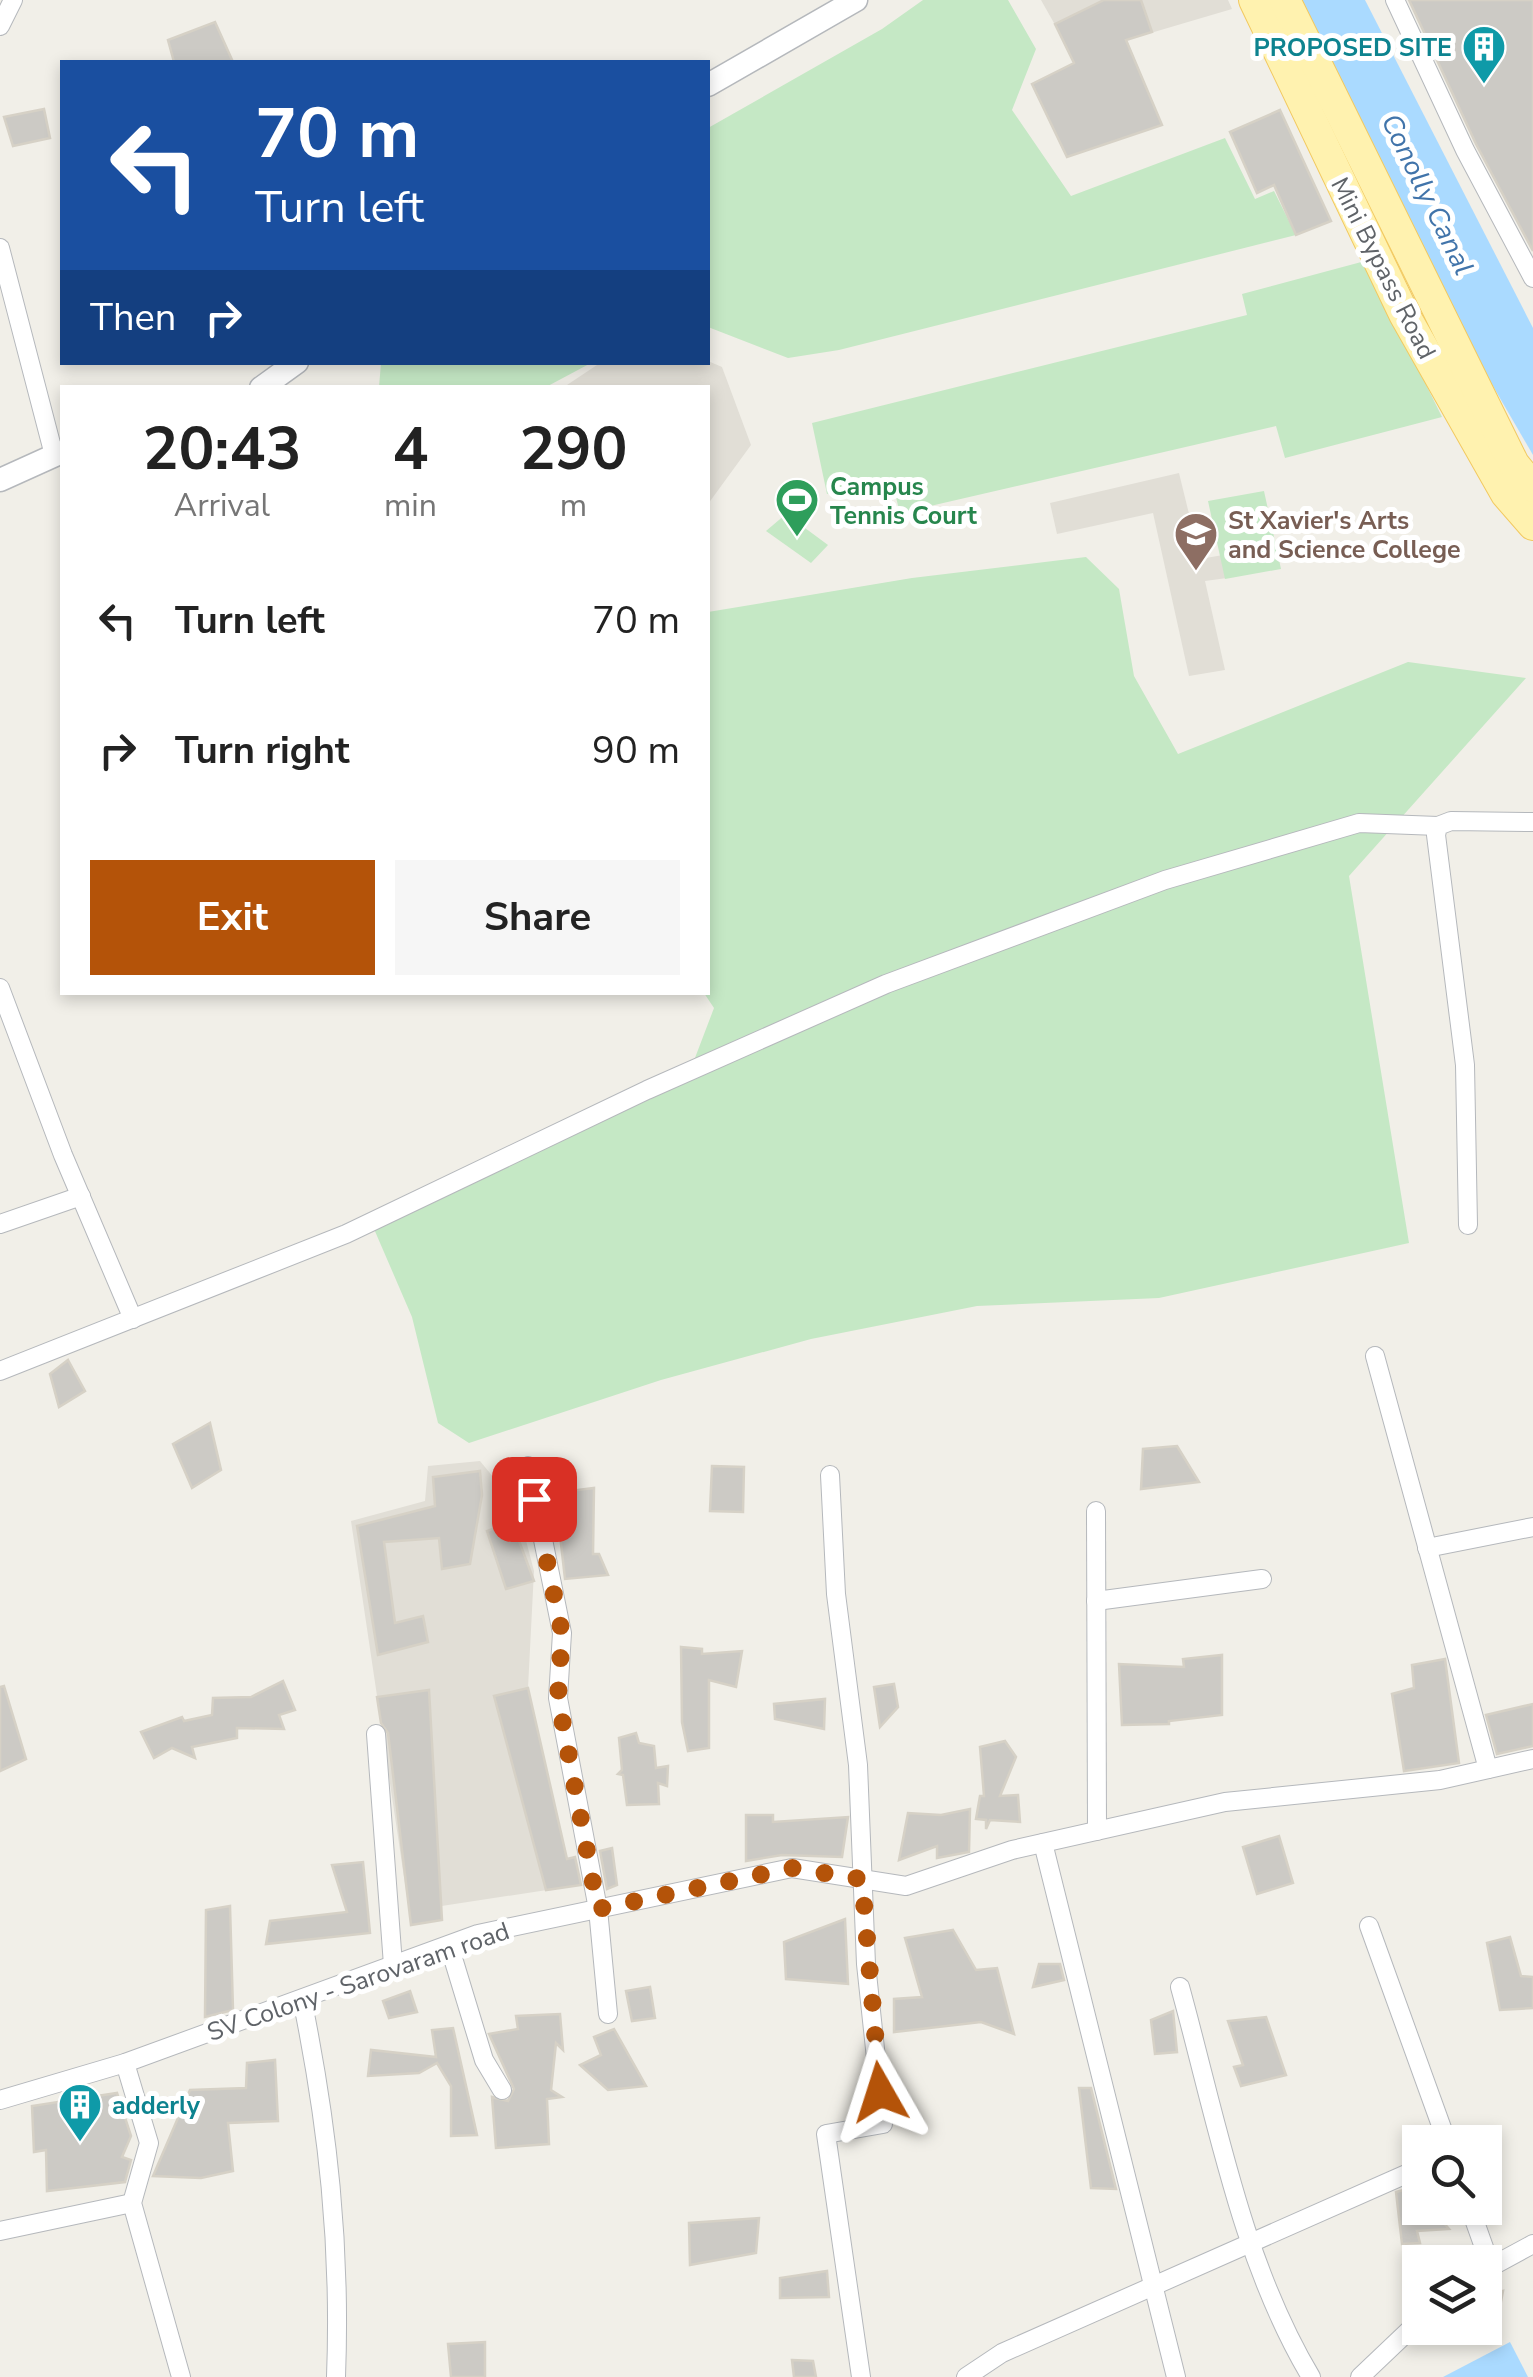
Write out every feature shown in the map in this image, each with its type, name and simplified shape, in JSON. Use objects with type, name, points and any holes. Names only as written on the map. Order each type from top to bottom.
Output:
[{"type":"main road","name":"Mini Bypass Road","points":[[1254,0],[1404,314],[1506,494],[1533,525]]},
{"type":"main road","name":"Mini Bypass Road","points":[[1285,0],[1514,464],[1533,487]]},
{"type":"street","points":[[0,26],[12,0]]},
{"type":"street","points":[[710,84],[855,0]]},
{"type":"street","points":[[1395,0],[1466,150],[1533,278]]},
{"type":"street","points":[[0,248],[58,454],[0,480]]},
{"type":"street","points":[[264,385],[293,365]]},
{"type":"street","points":[[0,1372],[346,1234],[646,1090],[904,977],[1165,880],[1358,823],[1438,826],[1450,821],[1533,822]]},
{"type":"street","points":[[1438,826],[1436,853],[1465,1065],[1468,1225]]},
{"type":"street","points":[[0,988],[8,1038],[133,1319]]},
{"type":"street","points":[[0,1224],[80,1196]]},
{"type":"street","points":[[1376,1356],[1488,1769]]},
{"type":"street","points":[[528,1466],[562,1633],[558,1698],[598,1909],[608,2014]]},
{"type":"street","points":[[830,1475],[836,1594],[858,1765],[862,1879],[883,2124],[826,2134],[861,2377]]},
{"type":"street","points":[[1096,1512],[1097,1831]]},
{"type":"street","points":[[1428,1548],[1533,1527]]},
{"type":"street","points":[[1096,1600],[1262,1579]]},
{"type":"street","points":[[376,1734],[393,1966]]},
{"type":"street","name":"SV Colony - Sarovaram road","points":[[0,2100],[125,2063],[478,1934],[792,1868],[906,1886],[1044,1843],[1224,1802],[1440,1780],[1533,1760]]},
{"type":"street","points":[[1044,1843],[1176,2377]]},
{"type":"street","points":[[1369,1926],[1440,2125]]},
{"type":"street","points":[[448,1944],[484,2060],[502,2090]]},
{"type":"street","points":[[1180,1987],[1250,2241],[1282,2323],[1311,2377]]},
{"type":"street","points":[[302,1999],[327,2123],[338,2282],[336,2377]]},
{"type":"street","points":[[125,2063],[149,2143],[132,2204],[180,2377]]},
{"type":"street","points":[[966,2377],[1002,2353],[1402,2176]]},
{"type":"street","points":[[0,2231],[132,2204]]},
{"type":"street","points":[[1502,2261],[1533,2244]]},
{"type":"street","points":[[1360,2377],[1402,2337]]},
{"type":"shaded area","points":[[1041,0],[1228,0],[1232,9],[1127,40],[1162,125],[1067,157],[1032,84],[1076,62]]},
{"type":"shaded area","points":[[710,362],[722,367],[751,445],[710,501],[710,385],[567,385],[597,365],[710,365]]},
{"type":"shaded area","name":"St Xavier's Arts and Science College","points":[[1179,473],[1200,559],[1223,555],[1227,578],[1205,581],[1225,670],[1189,676],[1153,513],[1057,534],[1050,503]]},
{"type":"shaded area","points":[[480,1461],[517,1506],[534,1571],[528,1688],[573,1886],[409,1911],[351,1521],[425,1501],[428,1466]]},
{"type":"green space","points":[[923,0],[1008,0],[1036,49],[1012,110],[1071,196],[1225,138],[1255,199],[1274,191],[1296,235],[839,350],[788,358],[710,328],[710,127],[882,29]]},
{"type":"green space","points":[[1365,261],[1442,417],[1285,458],[1276,426],[900,513],[891,478],[827,494],[812,423],[1247,315],[1242,294]]},
{"type":"green space","points":[[381,365],[587,365],[550,385],[379,385]]},
{"type":"green space","points":[[1264,491],[1281,569],[1225,579],[1208,501]]},
{"type":"green space","name":"Campus Tennis Court","points":[[786,514],[828,545],[811,563],[766,531]]},
{"type":"green space","points":[[1086,557],[1119,589],[1134,676],[1178,754],[1408,662],[1526,678],[1349,876],[1409,1243],[1159,1298],[977,1306],[811,1339],[661,1380],[469,1443],[438,1423],[412,1317],[371,1222],[690,1071],[714,1008],[705,995],[710,995],[710,612],[912,578]]},
{"type":"water","name":"Conolly Canal","points":[[1299,0],[1365,0],[1533,328],[1533,455],[1490,381]]},
{"type":"water","points":[[1510,2342],[1528,2377],[1443,2377]]},
{"type":"building","points":[[1104,0],[1141,0],[1152,32],[1126,40],[1162,125],[1067,157],[1032,84],[1074,63],[1055,24]]},
{"type":"building","name":"PROPOSED SITE","points":[[1409,0],[1533,0],[1533,251],[1476,144]]},
{"type":"building","points":[[215,22],[232,60],[173,60],[168,40]]},
{"type":"building","points":[[44,109],[50,138],[13,146],[4,117]]},
{"type":"building","points":[[1280,110],[1331,221],[1296,235],[1274,185],[1257,193],[1230,132]]},
{"type":"building","points":[[68,1360],[85,1391],[59,1407],[50,1374]]},
{"type":"building","points":[[210,1423],[221,1470],[192,1488],[173,1444]]},
{"type":"building","points":[[1177,1446],[1199,1482],[1141,1489],[1143,1449]]},
{"type":"building","points":[[712,1466],[744,1467],[743,1512],[710,1511]]},
{"type":"building","points":[[480,1471],[482,1495],[470,1564],[442,1569],[439,1538],[384,1542],[395,1623],[423,1616],[428,1642],[378,1655],[357,1526],[435,1506],[433,1477]]},
{"type":"building","points":[[594,1488],[593,1554],[599,1554],[608,1575],[565,1579],[559,1526],[553,1526],[551,1518],[553,1493]]},
{"type":"building","points":[[512,1522],[534,1581],[506,1589],[487,1531]]},
{"type":"building","points":[[681,1647],[702,1649],[702,1654],[742,1651],[736,1687],[709,1680],[709,1748],[688,1751],[682,1722]]},
{"type":"building","points":[[1222,1655],[1222,1715],[1169,1724],[1122,1725],[1119,1664],[1184,1667],[1183,1659]]},
{"type":"building","points":[[1445,1659],[1459,1763],[1404,1771],[1392,1694],[1414,1688],[1412,1665]]},
{"type":"building","points":[[283,1681],[295,1710],[279,1715],[284,1729],[237,1728],[237,1738],[192,1747],[195,1758],[172,1748],[154,1758],[141,1732],[182,1717],[184,1721],[212,1715],[213,1698],[251,1697]]},
{"type":"building","points":[[894,1684],[898,1707],[880,1727],[874,1687]]},
{"type":"building","points":[[4,1686],[26,1759],[0,1771],[0,1687]]},
{"type":"building","points":[[528,1688],[567,1859],[575,1857],[581,1885],[546,1890],[494,1696]]},
{"type":"building","points":[[429,1690],[442,1920],[411,1925],[388,1733],[381,1723],[377,1697]]},
{"type":"building","points":[[825,1699],[824,1729],[775,1719],[774,1704]]},
{"type":"building","points":[[1533,1704],[1533,1746],[1497,1754],[1486,1715]]},
{"type":"building","points":[[636,1733],[639,1743],[654,1746],[656,1768],[668,1766],[667,1786],[658,1783],[659,1804],[627,1805],[623,1775],[618,1774],[622,1770],[619,1738]]},
{"type":"building","points":[[1005,1741],[1016,1757],[1000,1796],[1018,1795],[1020,1822],[990,1820],[986,1829],[986,1820],[976,1819],[980,1796],[984,1796],[980,1747]]},
{"type":"building","points":[[970,1809],[969,1852],[937,1858],[937,1846],[899,1860],[908,1813],[941,1815]]},
{"type":"building","points":[[746,1815],[773,1815],[773,1822],[848,1817],[842,1857],[782,1855],[746,1861]]},
{"type":"building","points":[[1279,1836],[1293,1883],[1257,1894],[1243,1847]]},
{"type":"building","points":[[612,1848],[617,1885],[607,1889],[600,1851]]},
{"type":"building","points":[[363,1862],[370,1933],[266,1944],[270,1921],[347,1912],[332,1865]]},
{"type":"building","points":[[230,1906],[233,2010],[205,2017],[206,1910]]},
{"type":"building","points":[[845,1919],[848,1984],[786,1979],[784,1942]]},
{"type":"building","points":[[953,1930],[976,1970],[997,1968],[1014,2034],[981,2022],[894,2032],[894,1999],[922,1997],[905,1938]]},
{"type":"building","points":[[1510,1937],[1521,1976],[1533,1977],[1533,2008],[1500,2010],[1487,1943]]},
{"type":"building","points":[[1039,1964],[1060,1964],[1064,1980],[1033,1987]]},
{"type":"building","points":[[650,1987],[655,2018],[632,2021],[626,1991]]},
{"type":"building","points":[[410,1991],[417,2012],[389,2018],[383,2001]]},
{"type":"building","points":[[1173,2011],[1177,2052],[1155,2054],[1151,2020]]},
{"type":"building","points":[[560,2014],[563,2050],[556,2043],[551,2090],[562,2097],[547,2099],[549,2144],[496,2148],[492,2097],[508,2101],[514,2089],[489,2034],[518,2029],[516,2016]]},
{"type":"building","points":[[1266,2017],[1286,2075],[1241,2086],[1234,2067],[1243,2065],[1228,2021]]},
{"type":"building","points":[[453,2028],[477,2135],[451,2136],[451,2086],[437,2063],[419,2073],[368,2076],[371,2050],[436,2057],[432,2030]]},
{"type":"building","points":[[614,2029],[646,2086],[608,2090],[580,2065],[601,2055],[594,2037]]},
{"type":"building","points":[[275,2060],[278,2121],[228,2123],[233,2171],[201,2178],[153,2176],[190,2090],[246,2088],[247,2063]]},
{"type":"building","points":[[1079,2088],[1091,2088],[1116,2189],[1091,2188]]},
{"type":"building","name":"adderly","points":[[117,2093],[131,2136],[122,2157],[131,2160],[125,2182],[47,2191],[46,2150],[34,2152],[32,2106]]},
{"type":"building","points":[[1402,2190],[1402,2225],[1445,2225],[1449,2229],[1417,2231],[1420,2243],[1402,2244],[1396,2192]]},
{"type":"building","points":[[759,2218],[756,2253],[690,2265],[689,2223]]},
{"type":"building","points":[[827,2271],[829,2297],[780,2298],[780,2278]]},
{"type":"building","points":[[485,2342],[485,2377],[451,2377],[448,2344]]},
{"type":"building","points":[[792,2360],[813,2361],[816,2377],[794,2377]]},
{"type":"place","name":"PROPOSED SITE","points":[[1484,85]]},
{"type":"place","name":"Campus Tennis Court","points":[[797,538]]},
{"type":"place","name":"St Xavier's Arts and Science College","points":[[1196,572]]},
{"type":"place","name":"adderly","points":[[80,2143]]},
{"type":"route","points":[[534,1499],[562,1633],[558,1698],[598,1909],[792,1868],[862,1879],[866,1964],[880,2092]]}]
